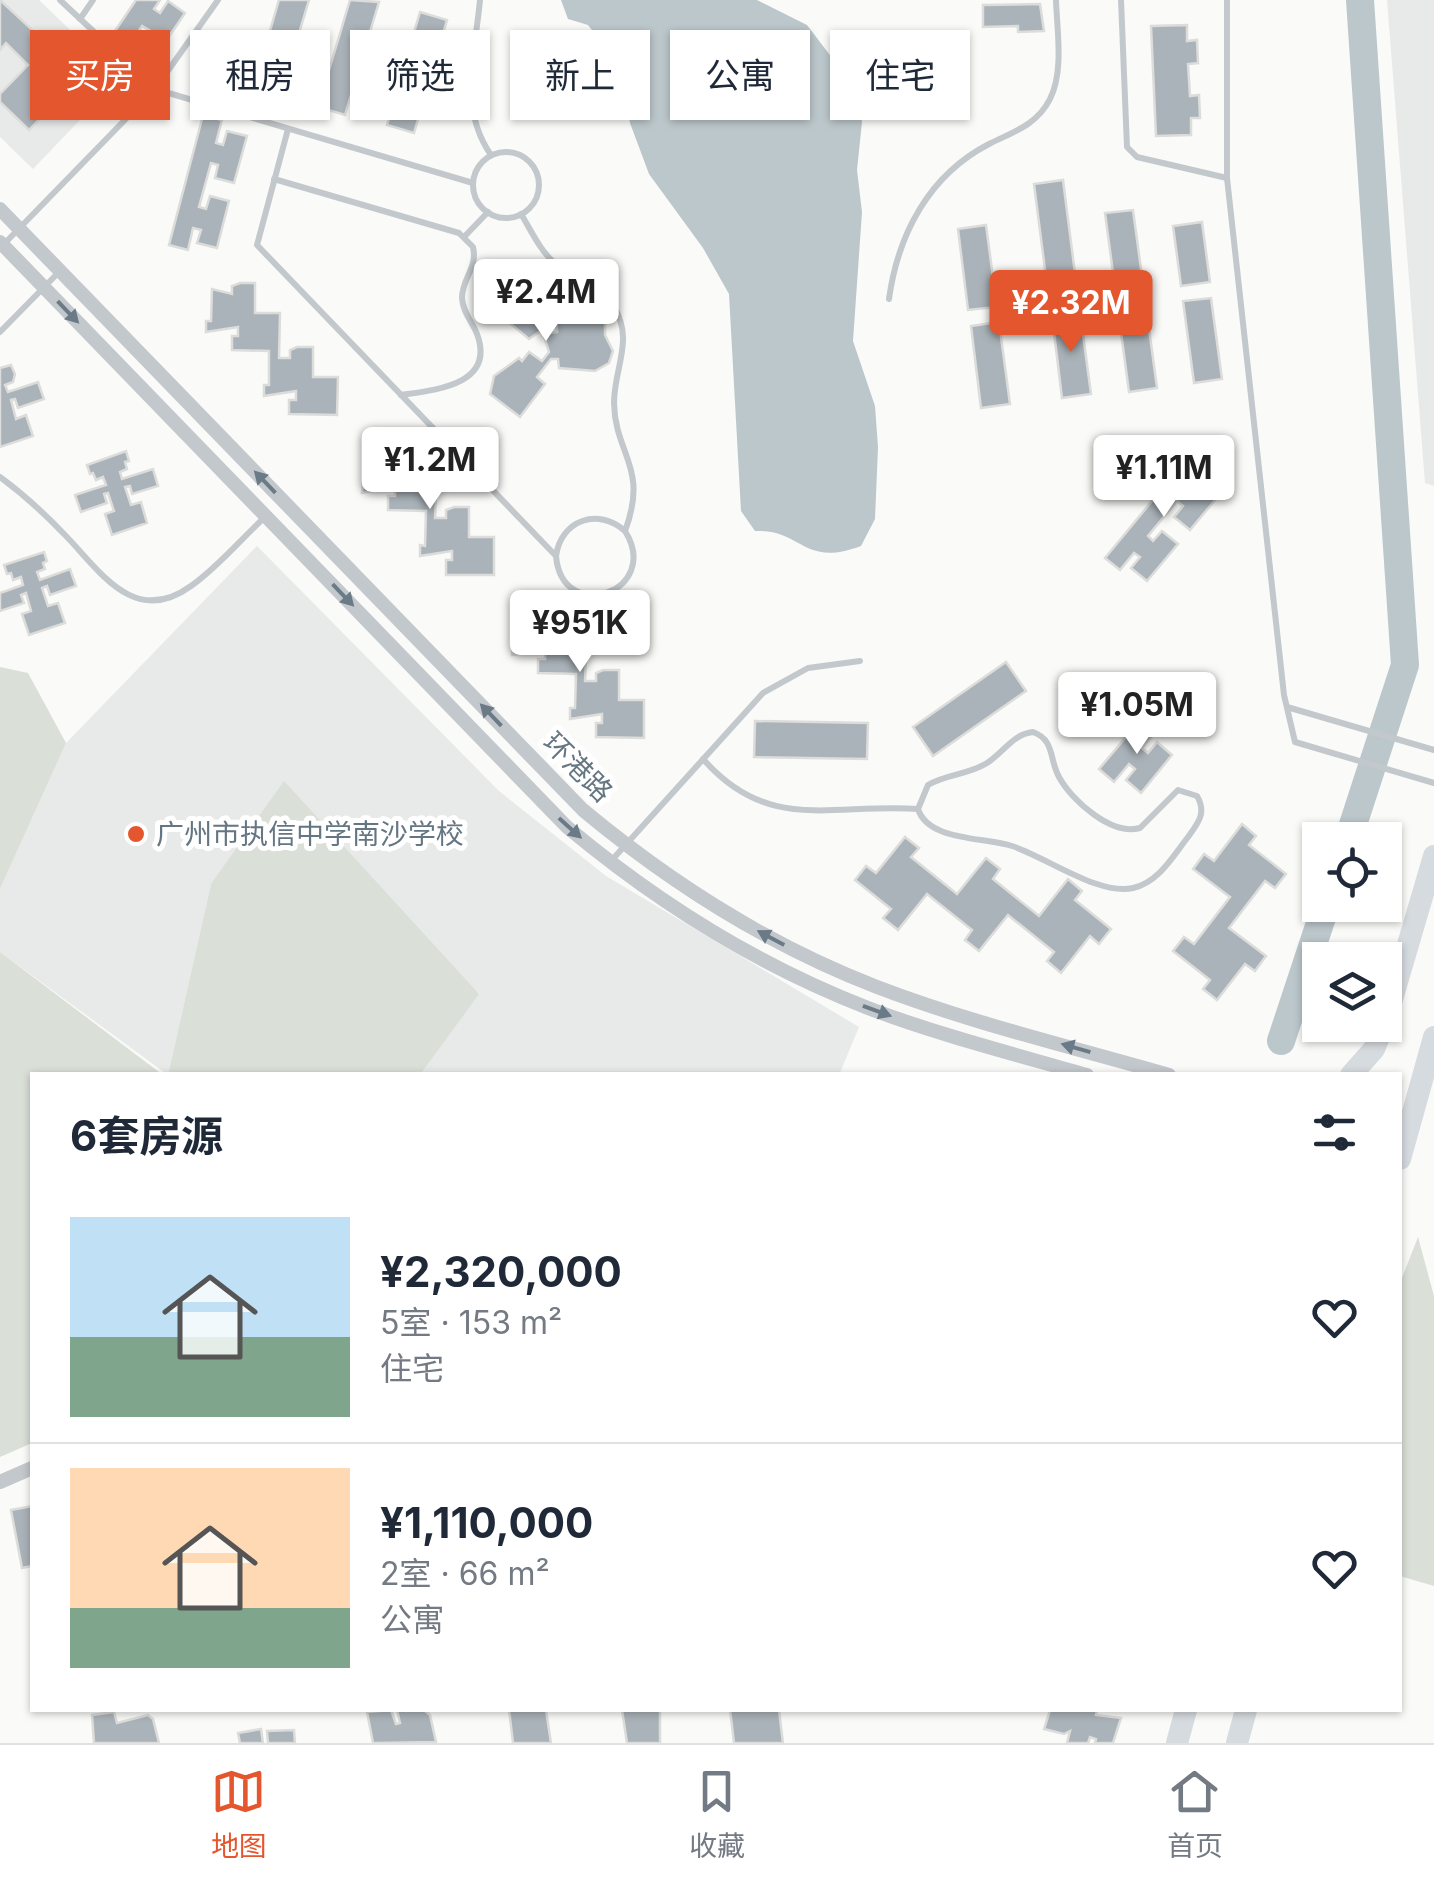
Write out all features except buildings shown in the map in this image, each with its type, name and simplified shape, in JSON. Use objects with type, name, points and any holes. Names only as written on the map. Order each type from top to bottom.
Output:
[{"type":"highway","points":[[1402,965],[1434,856]]},
{"type":"highway","points":[[1402,1145],[1434,1037]]},
{"type":"highway","points":[[1354,1072],[1377,1042]]},
{"type":"highway","points":[[1371,1072],[1380,1042]]},
{"type":"highway","points":[[1177,1743],[1185,1712]]},
{"type":"highway","points":[[1237,1743],[1245,1712]]},
{"type":"street","name":"环港路","points":[[0,209],[583,810],[625,844],[722,912],[838,970],[918,1002],[1160,1072]]},
{"type":"street","name":"环港路","points":[[2,243],[568,827],[610,862],[711,931],[829,992],[912,1023],[1078,1072]]},
{"type":"street","points":[[0,1482],[30,1469]]},
{"type":"lane","points":[[60,0],[92,30]]},
{"type":"lane","points":[[80,19],[92,0]]},
{"type":"lane","points":[[170,68],[218,0]]},
{"type":"lane","points":[[480,0],[471,106],[478,132],[491,156]]},
{"type":"lane","points":[[889,299],[900,246],[926,198],[964,159],[1030,123],[1051,98],[1058,66],[1056,0]]},
{"type":"lane","points":[[1121,0],[1127,146],[1136,157],[1227,178]]},
{"type":"lane","points":[[1227,0],[1227,178],[1286,707],[1295,742],[1434,783]]},
{"type":"lane","points":[[170,93],[474,183]]},
{"type":"lane","points":[[2,243],[125,120]]},
{"type":"lane","points":[[288,128],[257,245],[556,556]]},
{"type":"lane","points":[[516,153],[535,170],[537,195],[521,214],[505,218],[488,212],[477,200],[474,183],[478,167],[491,156],[516,153]]},
{"type":"lane","points":[[274,179],[465,236],[475,253],[462,301],[478,339],[476,365],[465,380],[450,388],[401,394]]},
{"type":"lane","points":[[465,236],[488,212]]},
{"type":"lane","points":[[521,214],[548,257],[602,292],[621,323],[624,359],[614,398],[615,419],[629,452],[634,482],[625,532]]},
{"type":"lane","points":[[0,332],[60,271]]},
{"type":"lane","points":[[0,476],[46,515],[110,586],[136,598],[165,598],[192,586],[266,516]]},
{"type":"lane","points":[[601,518],[625,532],[633,548],[632,567],[623,583],[608,594],[589,595],[572,588],[560,574],[556,556],[561,538],[582,520],[601,518]]},
{"type":"lane","points":[[610,862],[763,693],[808,668],[860,661]]},
{"type":"lane","points":[[1286,707],[1434,750]]},
{"type":"lane","points":[[1033,732],[1048,742],[1055,769],[1070,792],[1113,827],[1140,828],[1178,790],[1198,796],[1203,809],[1198,823],[1161,872],[1143,885],[1121,890],[1099,886],[1045,858],[999,842],[933,830],[918,809],[928,785],[970,772],[1015,738],[1033,732]]},
{"type":"lane","points":[[703,758],[744,795],[778,808],[814,813],[918,809]]},
{"type":"shaded area","points":[[0,0],[39,0],[70,30],[30,30],[30,120],[80,120],[33,169],[0,137]]},
{"type":"shaded area","points":[[561,0],[757,0],[807,25],[830,55],[830,120],[862,122],[857,170],[862,212],[853,341],[875,406],[878,447],[875,519],[861,546],[841,552],[814,550],[784,536],[755,531],[741,511],[729,294],[703,248],[649,174],[630,123],[629,120],[650,120],[650,30],[592,30],[568,19]]},
{"type":"shaded area","points":[[1387,0],[1434,0],[1434,486],[1425,483]]},
{"type":"shaded area","name":"广州市执信中学南沙学校","points":[[257,546],[499,791],[606,876],[859,1027],[840,1072],[422,1072],[479,993],[211,884],[169,1072],[164,1072],[0,952],[0,889],[66,743]]},
{"type":"shaded area","points":[[0,667],[28,673],[66,743],[0,889]]},
{"type":"shaded area","points":[[284,781],[479,994],[422,1072],[169,1072],[211,884]]},
{"type":"shaded area","points":[[0,952],[159,1072],[30,1072],[30,1444],[0,1457]]},
{"type":"shaded area","points":[[1418,1237],[1434,1296],[1434,1586],[1402,1577],[1402,1278]]},
{"type":"waterway","points":[[1354,822],[1405,665],[1360,0]]},
{"type":"waterway","points":[[1281,1041],[1320,922]]},
{"type":"place","name":"广州市执信中学南沙学校","points":[[136,834]]}]
